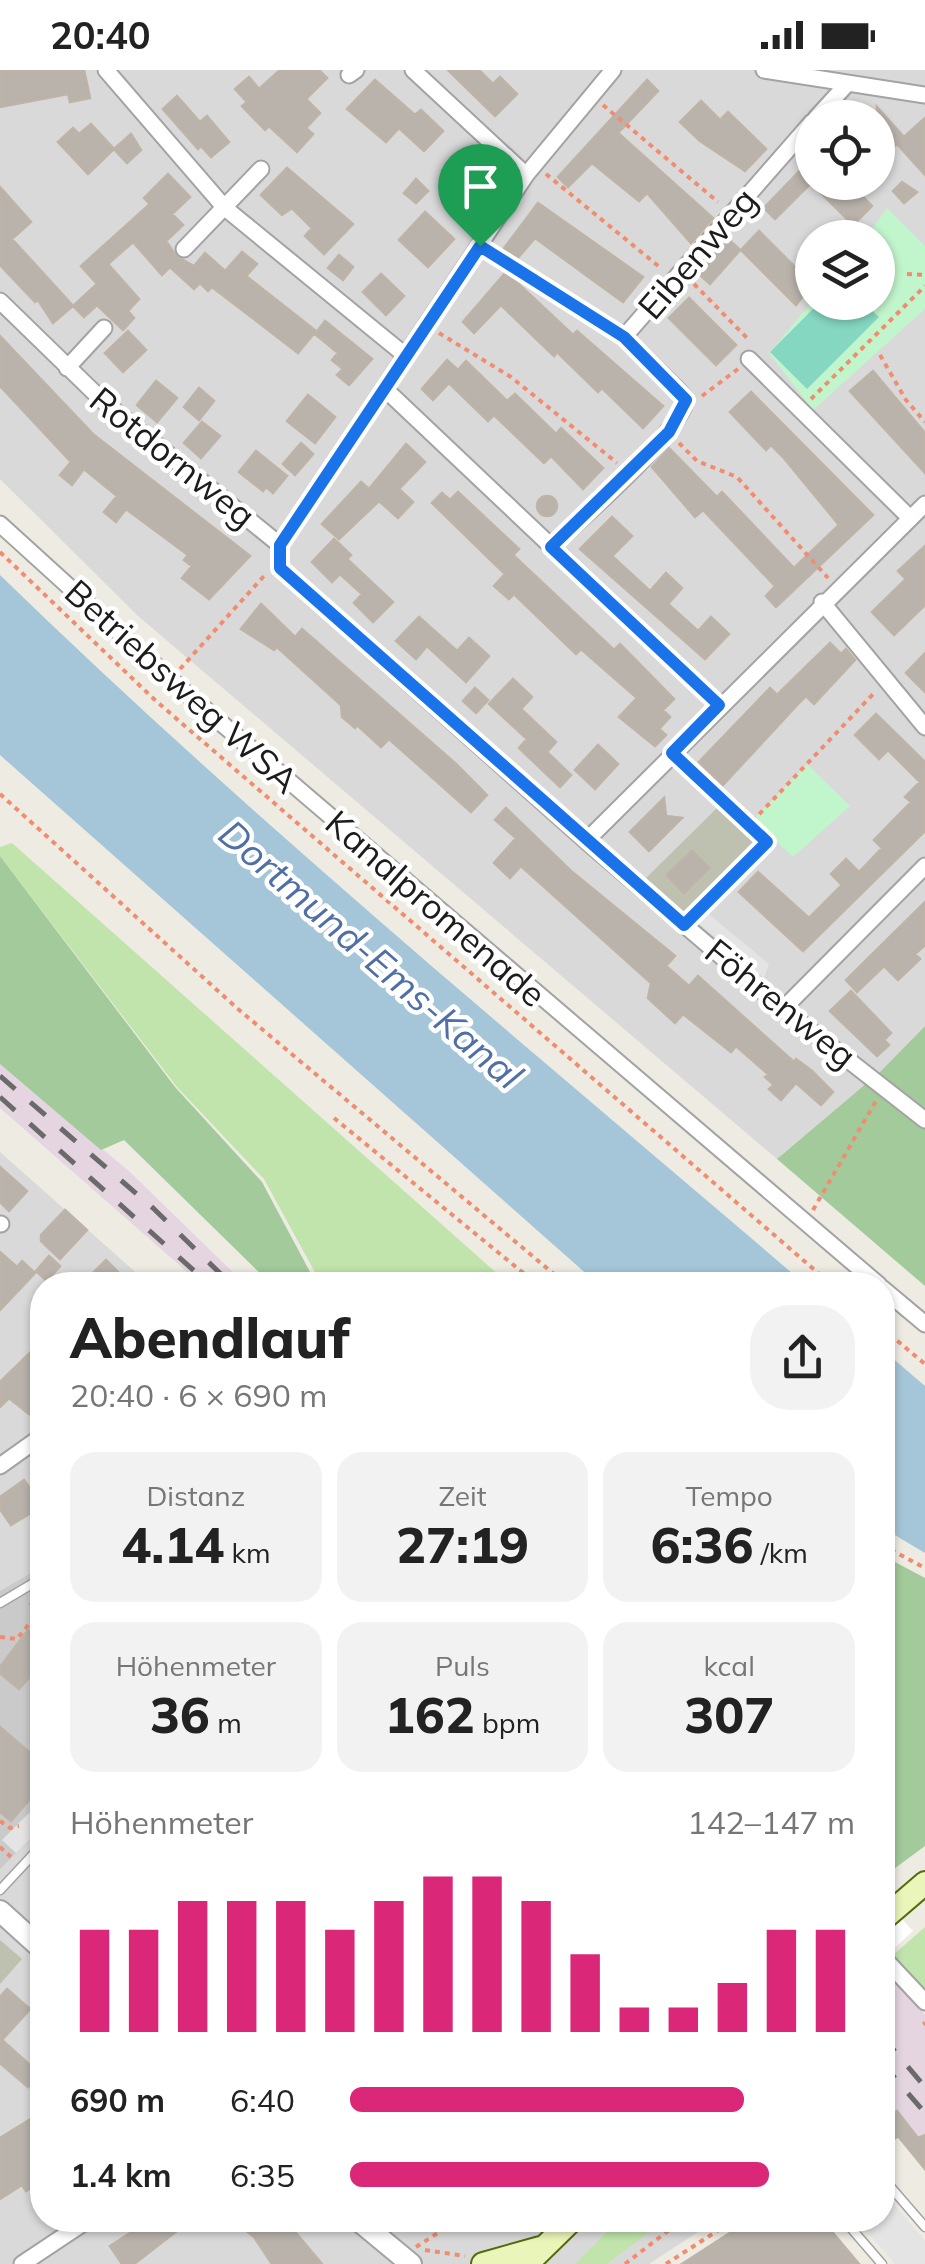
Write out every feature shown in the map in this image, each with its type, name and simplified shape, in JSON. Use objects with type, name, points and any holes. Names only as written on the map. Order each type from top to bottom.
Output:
[{"type":"main road","points":[[895,1908],[925,1883]]},
{"type":"main road","points":[[475,2261],[533,2256],[559,2232]]},
{"type":"street","points":[[106,70],[225,208],[406,356]]},
{"type":"street","points":[[414,70],[530,170]]},
{"type":"street","points":[[280,568],[280,545],[530,170],[613,70]]},
{"type":"street","points":[[764,70],[847,84],[924,89]]},
{"type":"street","name":"Eibenweg","points":[[832,100],[847,84]]},
{"type":"street","name":"Eibenweg","points":[[685,407],[686,400],[678,390],[624,337],[795,141]]},
{"type":"street","points":[[184,249],[262,169]]},
{"type":"street","name":"Rotdornweg","points":[[0,302],[66,368],[280,545]]},
{"type":"street","name":"Rotdornweg","points":[[66,368],[104,328]]},
{"type":"street","points":[[749,359],[910,518]]},
{"type":"street","points":[[385,389],[719,705]]},
{"type":"street","points":[[551,547],[669,432],[685,407]]},
{"type":"street","points":[[586,841],[822,602],[925,504]]},
{"type":"street","name":"Kanalpromenade","points":[[0,524],[186,694],[864,1272]]},
{"type":"street","name":"Föhrenweg","points":[[280,568],[684,925],[783,1009],[925,1120]]},
{"type":"street","points":[[822,602],[925,727]]},
{"type":"street","points":[[783,1009],[925,866]]},
{"type":"street","name":"Kanalpromenade","points":[[895,1298],[925,1324]]},
{"type":"street","points":[[0,1466],[30,1445]]},
{"type":"street","points":[[0,1911],[30,1938]]},
{"type":"street","points":[[895,1970],[925,2002]]},
{"type":"street","points":[[22,2264],[70,2232]]},
{"type":"street","points":[[377,2232],[414,2256]]},
{"type":"lane","points":[[0,1603],[30,1585]]},
{"type":"lane","points":[[0,1890],[30,1859]]},
{"type":"lane","points":[[895,2192],[925,2227]]},
{"type":"lane","points":[[854,2232],[882,2264]]},
{"type":"path","points":[[592,96],[731,212]]},
{"type":"path","points":[[530,170],[679,276],[753,344],[749,359],[685,407]]},
{"type":"path","points":[[480,246],[624,337]]},
{"type":"path","points":[[907,274],[925,275]]},
{"type":"path","points":[[800,409],[925,286]]},
{"type":"path","points":[[427,326],[511,377],[627,473]]},
{"type":"path","points":[[880,355],[906,400],[925,422]]},
{"type":"path","points":[[669,432],[696,461],[737,477],[838,587]]},
{"type":"path","name":"Betriebsweg WSA","points":[[0,552],[168,712],[817,1272]]},
{"type":"path","points":[[193,654],[260,578],[280,568]]},
{"type":"path","points":[[749,825],[886,680]]},
{"type":"path","points":[[168,712],[176,704]]},
{"type":"path","points":[[672,753],[767,842],[684,925]]},
{"type":"path","points":[[0,794],[238,1009],[552,1272]]},
{"type":"path","points":[[804,1221],[819,1203],[885,1086]]},
{"type":"path","points":[[334,1118],[522,1272]]},
{"type":"path","points":[[895,1339],[925,1364]]},
{"type":"path","points":[[895,1552],[925,1568]]},
{"type":"path","points":[[18,1592],[30,1603]]},
{"type":"path","points":[[0,1637],[17,1639],[30,1622]]},
{"type":"path","points":[[0,1821],[10,1828],[19,1826]]},
{"type":"path","points":[[414,2256],[443,2232]]},
{"type":"path","points":[[625,2264],[666,2232]]},
{"type":"path","points":[[666,2264],[715,2232]]},
{"type":"path","points":[[404,2238],[414,2256]]},
{"type":"path","points":[[414,2256],[475,2261]]},
{"type":"shaded area","points":[[0,70],[925,70],[925,1026],[881,1071],[777,1159],[138,616],[0,479]]},
{"type":"shaded area","points":[[718,807],[757,845],[688,915],[646,878]]},
{"type":"shaded area","points":[[706,912],[769,964],[764,978],[697,922]]},
{"type":"shaded area","points":[[0,1064],[130,1172],[233,1272],[187,1272],[0,1108]]},
{"type":"shaded area","points":[[0,1152],[135,1272],[30,1272],[30,2232],[698,2232],[649,2264],[0,2264]]},
{"type":"shaded area","points":[[30,1574],[30,1839],[0,1869],[0,1591]]},
{"type":"shaded area","points":[[30,1812],[30,1839],[16,1853],[2,1840]]},
{"type":"shaded area","points":[[0,1940],[22,1959],[0,1984]]},
{"type":"shaded area","points":[[895,1981],[925,2015],[925,2156],[895,2120]]},
{"type":"shaded area","points":[[895,2205],[925,2241],[925,2264],[895,2264],[867,2232],[895,2232]]},
{"type":"green space","points":[[887,208],[925,246],[925,309],[813,410],[769,353],[797,320],[895,320],[895,220],[879,220]]},
{"type":"green space","points":[[802,320],[876,320],[807,389],[770,352]]},
{"type":"green space","points":[[807,764],[850,806],[793,857],[753,820]]},
{"type":"green space","points":[[12,843],[495,1272],[315,1272],[264,1179],[177,1087],[0,856],[0,847]]},
{"type":"green space","points":[[0,856],[175,1087],[262,1182],[310,1272],[259,1272],[124,1140],[101,1150],[0,1064]]},
{"type":"green space","points":[[925,1026],[925,1286],[777,1159],[881,1071]]},
{"type":"green space","points":[[895,1562],[925,1578],[925,1846],[895,1868]]},
{"type":"green space","points":[[925,1927],[925,1993],[895,1959],[895,1953]]},
{"type":"green space","points":[[607,2232],[649,2232],[607,2264],[575,2264]]},
{"type":"water","name":"Dortmund-Ems-Kanal","points":[[0,575],[296,848],[791,1272],[584,1272],[0,755]]},
{"type":"water","points":[[895,1360],[925,1386],[925,1553],[895,1535]]},
{"type":"pier","points":[[895,1911],[913,1931],[895,1948]]},
{"type":"building","points":[[0,70],[84,70],[90,98],[70,102],[68,94],[0,107]]},
{"type":"building","points":[[280,70],[319,70],[327,78],[306,99],[320,113],[306,128],[313,134],[297,152],[269,126],[265,130],[242,106],[247,102],[235,89],[249,77],[259,89]]},
{"type":"building","points":[[448,70],[479,70],[493,84],[500,77],[517,94],[495,116]]},
{"type":"building","points":[[375,80],[415,115],[421,110],[443,131],[424,151],[399,128],[386,142],[347,109]]},
{"type":"building","points":[[647,80],[658,91],[618,133],[713,218],[691,243],[647,193],[639,201],[592,163],[568,187],[558,177]]},
{"type":"building","points":[[177,96],[200,122],[207,116],[229,142],[211,157],[201,146],[198,149],[163,109]]},
{"type":"building","points":[[701,101],[720,120],[728,112],[766,149],[745,171],[700,141],[680,122]]},
{"type":"building","points":[[925,118],[925,175],[897,144],[895,127],[904,137]]},
{"type":"building","points":[[91,124],[114,149],[88,174],[58,142],[73,128],[79,134]]},
{"type":"building","points":[[131,134],[141,150],[127,163],[114,149]]},
{"type":"building","points":[[468,162],[490,183],[470,203],[448,182]]},
{"type":"building","points":[[287,168],[353,224],[324,254],[305,236],[312,228],[292,208],[282,215],[261,195]]},
{"type":"building","points":[[168,174],[190,197],[172,214],[183,225],[166,241],[176,256],[194,266],[205,253],[225,271],[242,252],[257,264],[246,276],[316,331],[298,353],[212,287],[208,291],[200,283],[194,289],[170,267],[162,275],[133,242],[108,264],[139,299],[128,311],[134,318],[123,330],[97,305],[84,317],[73,306],[97,284],[81,266],[150,204],[144,198]]},
{"type":"building","points":[[795,176],[795,199],[775,219],[764,208]]},
{"type":"building","points":[[416,179],[428,191],[416,203],[404,193]]},
{"type":"building","points":[[902,182],[917,192],[904,203],[895,189]]},
{"type":"building","points":[[0,187],[31,222],[12,239],[73,306],[53,323],[38,300],[35,302],[0,265]]},
{"type":"building","points":[[828,200],[866,200],[872,206],[858,220],[848,220]]},
{"type":"building","points":[[538,203],[643,277],[623,302],[535,238],[516,260],[502,251]]},
{"type":"building","points":[[425,212],[454,239],[428,267],[399,240]]},
{"type":"building","points":[[759,231],[795,267],[795,304],[741,250]]},
{"type":"building","points":[[726,237],[740,250],[710,284],[699,274]]},
{"type":"building","points":[[339,255],[353,267],[343,280],[328,268]]},
{"type":"building","points":[[506,272],[573,335],[577,331],[663,406],[643,428],[602,388],[598,392],[557,352],[554,356],[501,305],[474,333],[463,322]]},
{"type":"building","points":[[381,274],[404,296],[386,315],[363,292]]},
{"type":"building","points":[[689,298],[736,345],[716,365],[669,318]]},
{"type":"building","points":[[325,321],[372,359],[349,385],[337,375],[343,369],[332,360],[338,353],[315,334]]},
{"type":"building","points":[[128,331],[146,350],[123,372],[105,353]]},
{"type":"building","points":[[0,336],[94,435],[250,556],[209,599],[182,578],[192,566],[184,560],[188,555],[126,509],[116,522],[104,512],[117,496],[84,469],[72,485],[60,475],[71,462],[0,386]]},
{"type":"building","points":[[447,360],[458,370],[466,361],[507,401],[515,394],[556,434],[561,428],[603,468],[583,489],[551,456],[544,463],[494,415],[488,421],[449,383],[433,400],[422,389]]},
{"type":"building","points":[[873,371],[925,433],[925,473],[850,391]]},
{"type":"building","points":[[156,381],[177,398],[157,422],[137,405]]},
{"type":"building","points":[[199,388],[214,401],[199,420],[184,407]]},
{"type":"building","points":[[751,392],[873,515],[776,607],[766,596],[775,586],[703,510],[695,517],[652,467],[669,448],[717,497],[722,492],[794,568],[839,525],[783,457],[771,445],[766,450],[730,412]]},
{"type":"building","points":[[308,395],[335,417],[315,443],[287,421]]},
{"type":"building","points":[[202,422],[220,436],[201,458],[184,443]]},
{"type":"building","points":[[301,443],[313,454],[295,475],[283,464]]},
{"type":"building","points":[[406,444],[425,462],[399,489],[413,502],[398,518],[379,501],[339,539],[322,524],[361,482],[369,489]]},
{"type":"building","points":[[256,451],[287,476],[273,493],[266,487],[263,491],[239,472]]},
{"type":"building","points":[[458,492],[519,549],[513,555],[614,650],[620,644],[674,699],[663,710],[670,717],[659,729],[666,735],[655,746],[619,717],[637,698],[581,649],[576,654],[514,594],[509,599],[494,586],[505,574],[432,503],[442,493],[450,500]]},
{"type":"building","points":[[547,496],[557,506],[547,516],[537,506]]},
{"type":"building","points":[[612,517],[632,536],[612,556],[650,591],[666,573],[682,588],[668,604],[698,631],[711,617],[729,634],[705,659],[580,549]]},
{"type":"building","points":[[334,539],[351,555],[347,559],[393,602],[373,622],[354,603],[362,594],[340,574],[332,582],[312,562]]},
{"type":"building","points":[[925,546],[925,605],[894,635],[872,612],[906,579],[898,571]]},
{"type":"building","points":[[261,604],[295,637],[302,629],[487,795],[471,812],[389,739],[381,747],[357,725],[355,728],[342,717],[341,705],[277,647],[274,650],[241,629]]},
{"type":"building","points":[[419,617],[457,651],[469,638],[489,656],[466,682],[427,646],[416,659],[396,641]]},
{"type":"building","points":[[830,643],[841,654],[846,649],[855,660],[814,704],[806,696],[723,785],[699,762],[770,688],[777,695]]},
{"type":"building","points":[[925,653],[925,692],[906,673]]},
{"type":"building","points":[[513,679],[532,697],[521,709],[556,742],[547,752],[571,775],[560,787],[519,748],[527,739],[489,704]]},
{"type":"building","points":[[475,688],[488,700],[476,713],[463,701]]},
{"type":"building","points":[[876,714],[925,762],[925,831],[803,951],[739,892],[758,872],[809,918],[842,885],[831,874],[846,859],[859,872],[882,848],[874,840],[911,802],[905,797],[920,782],[888,750],[879,759],[855,735]]},
{"type":"building","points":[[598,745],[618,764],[595,789],[575,770]]},
{"type":"building","points":[[664,798],[666,816],[682,818],[649,851],[630,832]]},
{"type":"building","points":[[506,808],[571,871],[675,956],[666,966],[689,986],[698,976],[833,1092],[821,1105],[796,1083],[781,1100],[769,1089],[774,1085],[765,1077],[768,1074],[736,1046],[731,1052],[683,1014],[675,1023],[648,998],[651,983],[521,866],[510,878],[494,863],[516,838],[495,820]]},
{"type":"building","points":[[692,851],[709,868],[684,893],[667,875]]},
{"type":"building","points":[[925,902],[925,945],[915,954],[920,959],[898,980],[884,966],[857,992],[846,980]]},
{"type":"building","points":[[851,991],[891,1033],[884,1040],[889,1045],[877,1056],[830,1011]]},
{"type":"building","points":[[0,1167],[27,1191],[9,1211],[0,1202]]},
{"type":"building","points":[[65,1210],[87,1230],[60,1259],[41,1241],[41,1235]]},
{"type":"building","points":[[0,1252],[17,1267],[22,1261],[34,1272],[0,1310]]},
{"type":"building","points":[[49,1256],[60,1266],[55,1272],[36,1271]]},
{"type":"building","points":[[106,1260],[118,1272],[94,1272]]},
{"type":"building","points":[[30,1353],[29,1414],[9,1398],[0,1407],[0,1382]]},
{"type":"building","points":[[24,1480],[30,1489],[30,1513],[11,1525],[0,1509],[0,1497]]},
{"type":"building","points":[[28,1630],[30,1677],[19,1689],[0,1673],[0,1667]]},
{"type":"building","points":[[0,1727],[30,1753],[30,1799],[11,1821],[0,1812]]},
{"type":"building","points":[[7,1989],[30,2009],[2,2040],[30,2065],[28,2087],[0,2063],[0,1997]]},
{"type":"building","points":[[895,2113],[918,2138],[925,2135],[925,2169],[898,2136],[895,2138]]},
{"type":"building","points":[[30,2119],[30,2188],[26,2191],[22,2185],[0,2199],[0,2138]]},
{"type":"building","points":[[132,2232],[175,2232],[134,2264],[122,2264],[110,2246]]},
{"type":"building","points":[[248,2232],[295,2232],[322,2264],[272,2264]]},
{"type":"building","points":[[731,2232],[832,2232],[859,2264],[682,2264]]},
{"type":"railway","points":[[0,1076],[153,1208],[219,1272]]},
{"type":"railway","points":[[0,1097],[195,1272]]},
{"type":"railway","points":[[895,2051],[925,2087]]},
{"type":"railway","points":[[895,2078],[925,2113]]},
{"type":"route","points":[[480,246],[624,337],[686,400],[669,432],[551,547],[719,705],[672,753],[767,842],[684,925],[280,568],[280,545],[480,246]]}]
